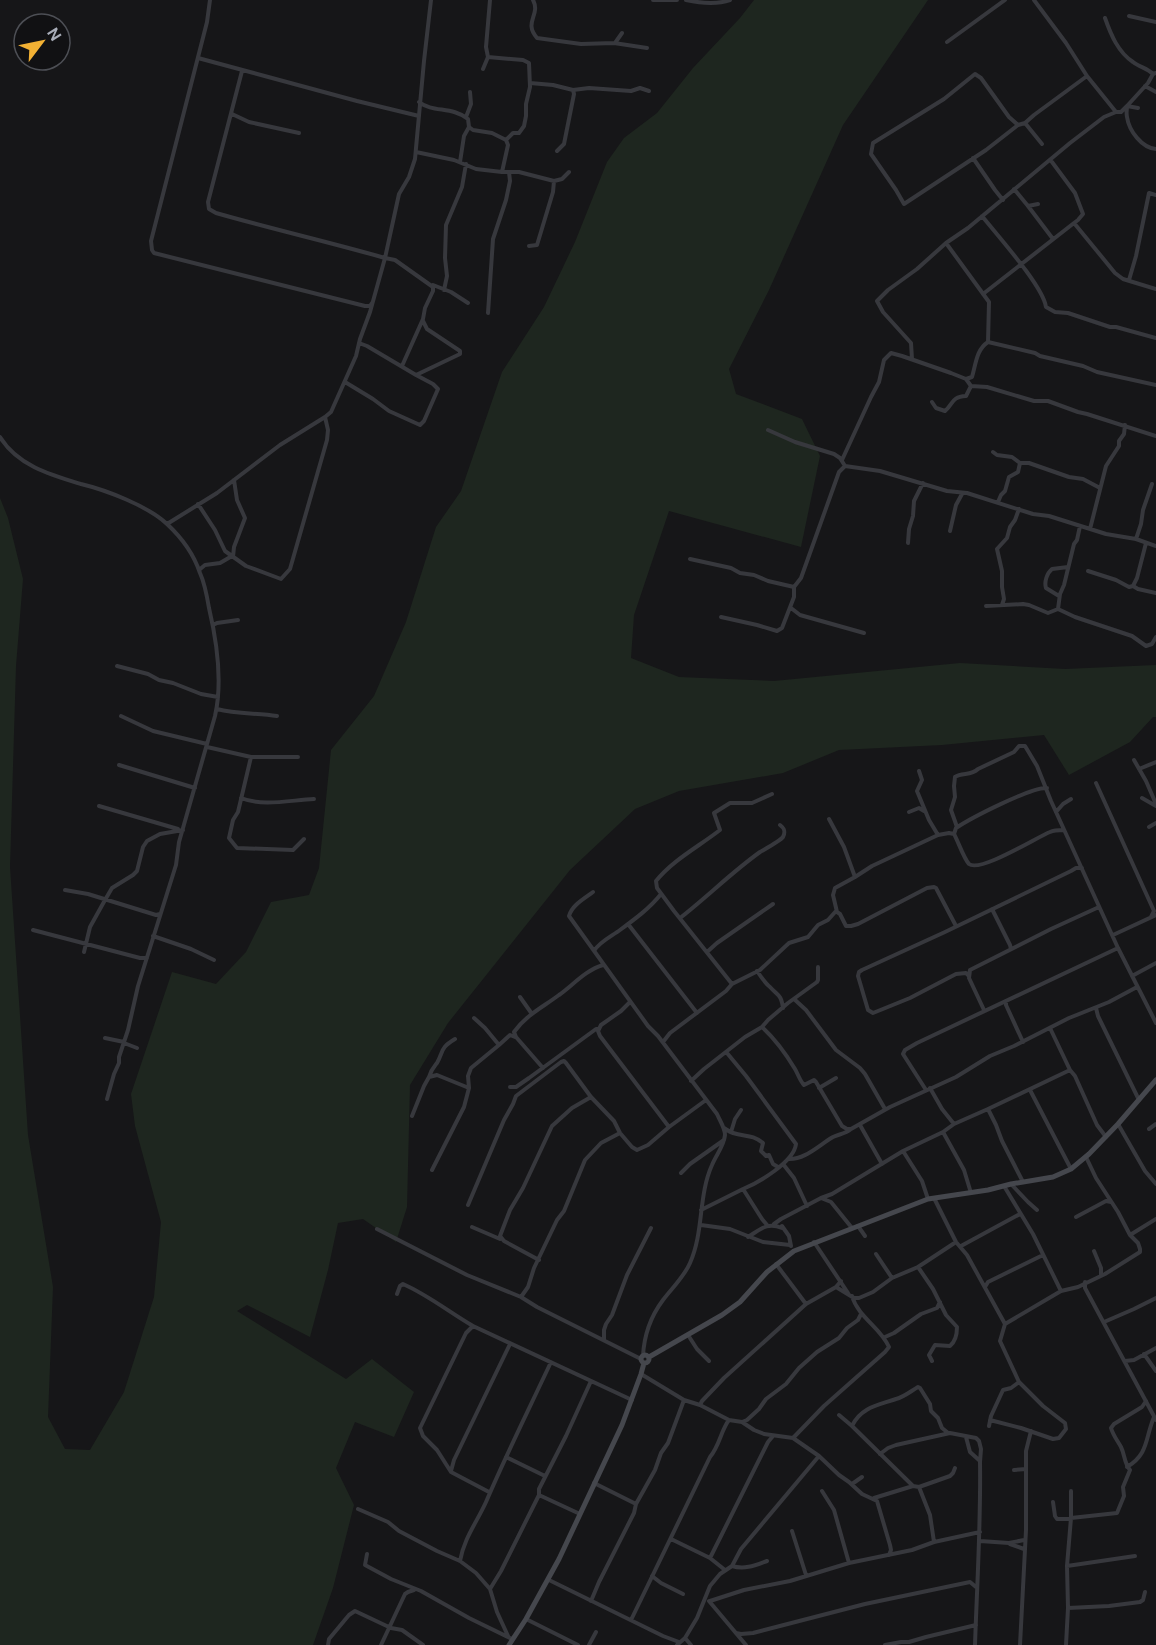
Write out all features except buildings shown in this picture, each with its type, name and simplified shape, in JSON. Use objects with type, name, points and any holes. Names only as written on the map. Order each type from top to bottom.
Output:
[{"type":"street","points":[[210,0],[207,22],[151,241],[152,250],[154,253],[365,306],[370,306],[373,302]]},
{"type":"street","points":[[167,524],[331,412],[356,356],[385,258],[399,194],[409,177],[416,152],[419,102],[431,0]]},
{"type":"street","points":[[483,69],[489,57],[486,47],[490,0]]},
{"type":"street","points":[[533,0],[536,8],[531,31],[537,38],[581,44],[614,43],[647,48]]},
{"type":"street","points":[[654,0],[677,0]]},
{"type":"street","points":[[686,0],[702,3],[730,0]]},
{"type":"street","points":[[947,42],[1005,0]]},
{"type":"street","points":[[1034,0],[1088,76],[1118,112],[1127,117]]},
{"type":"street","points":[[1129,16],[1156,22]]},
{"type":"street","points":[[912,359],[911,343],[883,312],[877,301],[1070,143],[1104,117],[1127,106],[1154,74],[1126,57],[1113,38],[1105,18]]},
{"type":"street","points":[[614,43],[622,33]]},
{"type":"street","points":[[489,57],[529,63],[530,83],[524,126],[519,133],[513,133],[506,140]]},
{"type":"street","points":[[198,58],[419,116]]},
{"type":"street","points":[[242,71],[208,202],[211,210],[395,260],[432,285],[451,292],[468,303]]},
{"type":"street","points":[[1018,125],[994,98],[981,78],[975,74],[944,99],[873,143],[871,154],[904,204],[1024,123],[1088,76]]},
{"type":"street","points":[[530,83],[573,90],[589,88],[631,91],[640,88],[649,91]]},
{"type":"street","points":[[1145,86],[1156,92]]},
{"type":"street","points":[[557,151],[564,144],[573,90]]},
{"type":"street","points":[[470,92],[471,104],[466,117],[470,127],[473,130],[492,133],[506,140],[508,145],[502,172]]},
{"type":"street","points":[[419,102],[466,117]]},
{"type":"street","points":[[1127,106],[1138,108]]},
{"type":"street","points":[[1127,106],[1127,117],[1131,128],[1143,145],[1149,149],[1156,149]]},
{"type":"street","points":[[232,114],[249,122],[299,133]]},
{"type":"street","points":[[1024,123],[1042,144]]},
{"type":"street","points":[[460,162],[464,136],[470,127]]},
{"type":"street","points":[[416,152],[476,168],[519,172],[554,181],[562,179],[569,172]]},
{"type":"street","points":[[973,158],[1003,200]]},
{"type":"street","points":[[984,294],[1083,214],[1075,193],[1052,162]]},
{"type":"street","points":[[444,290],[447,276],[446,225],[462,187],[466,164]]},
{"type":"street","points":[[1030,177],[1031,169]]},
{"type":"street","points":[[488,313],[493,234],[506,200],[510,181],[509,172]]},
{"type":"street","points":[[529,246],[537,246],[554,192],[554,181]]},
{"type":"street","points":[[1014,189],[1053,239]]},
{"type":"street","points":[[1129,280],[1149,193],[1156,195]]},
{"type":"street","points":[[1028,206],[1038,204]]},
{"type":"street","points":[[982,216],[1021,265],[1045,300],[1046,307],[1055,312],[1068,313],[1110,327],[1156,338]]},
{"type":"street","points":[[1074,223],[1115,273],[1123,279],[1156,289]]},
{"type":"street","points":[[946,243],[990,305],[988,342]]},
{"type":"street","points":[[402,366],[423,321],[425,308],[433,291],[432,285]]},
{"type":"street","points":[[365,306],[370,312]]},
{"type":"street","points":[[416,375],[460,354],[460,351],[427,329],[423,321]]},
{"type":"street","points":[[966,379],[972,376],[976,359],[984,344],[988,342],[1083,366],[1097,372],[1156,384]]},
{"type":"street","points":[[345,382],[389,411],[420,425],[438,389],[368,346],[359,343]]},
{"type":"street","points":[[842,460],[879,382],[887,356],[891,353],[966,379],[971,386]]},
{"type":"street","points":[[932,402],[936,408],[945,411],[954,399],[966,396],[971,386]]},
{"type":"street","points":[[971,386],[987,387],[1034,400],[1048,401],[1156,436]]},
{"type":"street","points":[[198,504],[215,530],[222,547],[232,557],[256,571],[281,579],[288,572],[327,440],[328,430],[325,417]]},
{"type":"street","points":[[1090,529],[1106,466],[1119,446],[1125,425]]},
{"type":"street","points":[[768,430],[795,442],[829,452],[842,460],[845,466]]},
{"type":"street","points":[[0,438],[10,450],[39,470],[103,490],[145,509],[167,524],[188,550],[199,570],[204,582],[213,625],[218,664],[217,709],[181,830],[176,865],[158,914],[159,920],[107,1099]]},
{"type":"street","points":[[993,452],[1011,457],[1020,463],[1029,463],[1069,477],[1083,479],[1100,488]]},
{"type":"street","points":[[998,502],[1005,491],[1009,477],[1018,472],[1020,463]]},
{"type":"street","points":[[845,466],[880,471],[1156,546]]},
{"type":"street","points":[[721,617],[777,631],[782,628],[794,597],[794,588],[801,578],[839,472],[845,466]]},
{"type":"street","points":[[232,557],[245,518],[237,500],[234,480]]},
{"type":"street","points":[[908,543],[914,501],[923,483]]},
{"type":"street","points":[[1136,539],[1152,484]]},
{"type":"street","points":[[950,531],[956,505],[962,493]]},
{"type":"street","points":[[1002,605],[1004,599],[1002,571],[997,549],[1007,538],[1019,509]]},
{"type":"street","points":[[1058,609],[1059,596],[1080,526]]},
{"type":"street","points":[[1133,586],[1146,543]]},
{"type":"street","points":[[199,570],[206,565],[220,563],[232,557]]},
{"type":"street","points":[[690,559],[731,568],[740,573],[754,575],[794,588]]},
{"type":"street","points":[[1059,596],[1046,588],[1045,582],[1052,569],[1068,567]]},
{"type":"street","points":[[1088,571],[1129,587],[1133,586],[1156,593]]},
{"type":"street","points":[[986,606],[1029,605],[1048,613],[1058,609],[1075,618],[1132,636],[1146,646],[1152,644],[1156,637]]},
{"type":"street","points":[[790,608],[800,615],[864,633]]},
{"type":"street","points":[[213,625],[238,620]]},
{"type":"street","points":[[117,666],[148,674],[159,681],[173,683],[201,694],[218,697]]},
{"type":"street","points":[[217,709],[277,716]]},
{"type":"street","points":[[121,717],[153,731],[251,757],[298,757]]},
{"type":"street","points":[[957,827],[951,810],[955,797],[955,777],[959,774],[973,772],[1014,752],[1019,746],[1027,747],[1118,948],[1154,1015],[1156,1023]]},
{"type":"street","points":[[251,757],[229,838],[237,848],[292,850],[304,839]]},
{"type":"street","points":[[1134,760],[1156,805]]},
{"type":"street","points":[[1139,769],[1156,762]]},
{"type":"street","points":[[119,765],[195,788]]},
{"type":"street","points":[[919,771],[922,780],[915,790],[938,835]]},
{"type":"street","points":[[1096,783],[1154,910],[1154,916],[1113,935]]},
{"type":"street","points":[[1047,788],[1039,788],[1017,797],[957,827],[954,834],[967,863],[975,866],[1020,848],[1051,831],[1064,830]]},
{"type":"street","points":[[732,984],[662,894],[656,881],[678,859],[720,830],[714,813],[730,803],[752,803],[772,794]]},
{"type":"street","points":[[241,798],[262,802],[314,799]]},
{"type":"street","points":[[1142,798],[1156,805]]},
{"type":"street","points":[[1056,813],[1063,804],[1071,799]]},
{"type":"street","points":[[99,806],[181,830]]},
{"type":"street","points":[[909,812],[919,808],[926,812]]},
{"type":"street","points":[[829,819],[844,848],[855,877]]},
{"type":"street","points":[[1149,827],[1156,823]]},
{"type":"street","points":[[680,918],[757,855],[780,840],[784,831],[780,825]]},
{"type":"street","points":[[84,952],[90,927],[105,900],[112,888],[137,871],[143,847],[147,841],[160,834],[181,830]]},
{"type":"street","points":[[954,834],[938,835],[872,866],[833,889],[833,895],[836,910],[846,926],[854,926],[927,888],[934,887],[956,926]]},
{"type":"street","points":[[969,976],[966,973],[956,975],[873,1013],[867,1010],[858,976],[862,970],[1047,884],[1076,868],[1082,868]]},
{"type":"street","points":[[65,890],[88,894],[158,914]]},
{"type":"street","points":[[510,1640],[526,1619],[549,1580],[622,1425],[641,1374],[647,1330],[663,1300],[690,1265],[701,1225],[701,1210],[711,1166],[725,1138],[724,1128],[717,1114],[630,1002],[569,916],[575,906],[593,892]]},
{"type":"street","points":[[594,952],[598,945],[628,924],[662,894]]},
{"type":"street","points":[[707,952],[773,904]]},
{"type":"street","points":[[984,1010],[969,976],[970,969],[1100,907]]},
{"type":"street","points":[[992,909],[1011,950]]},
{"type":"street","points":[[663,1042],[670,1033],[732,984],[757,971],[789,943],[808,937],[836,910]]},
{"type":"street","points":[[628,924],[697,1012]]},
{"type":"street","points":[[33,930],[147,958]]},
{"type":"street","points":[[153,936],[191,949],[214,960]]},
{"type":"street","points":[[954,1124],[904,1057],[903,1052],[917,1042],[1118,948]]},
{"type":"street","points":[[1132,976],[1156,963]]},
{"type":"street","points":[[432,1170],[464,1107],[471,1068],[532,1014],[590,971],[603,965]]},
{"type":"street","points":[[691,1081],[818,981],[818,968]]},
{"type":"street","points":[[757,971],[771,989],[780,995],[783,1008]]},
{"type":"street","points":[[788,1159],[800,1157],[885,1109],[956,1077],[990,1056],[1137,987]]},
{"type":"street","points":[[520,997],[532,1014]]},
{"type":"street","points":[[794,999],[806,1010],[836,1050],[865,1074],[885,1109]]},
{"type":"street","points":[[510,1087],[516,1087],[584,1037],[599,1029],[630,1002]]},
{"type":"street","points":[[1004,1003],[1023,1042]]},
{"type":"street","points":[[1096,1008],[1098,1017],[1139,1100]]},
{"type":"street","points":[[474,1018],[499,1045]]},
{"type":"street","points":[[762,1027],[785,1054],[801,1083],[804,1085],[814,1080],[843,1126],[851,1129]]},
{"type":"street","points":[[1050,1028],[1097,1125],[1106,1137]]},
{"type":"street","points":[[599,1029],[600,1036],[669,1127]]},
{"type":"street","points":[[512,1033],[543,1068]]},
{"type":"street","points":[[105,1038],[124,1042],[136,1048]]},
{"type":"street","points":[[412,1116],[431,1069],[447,1044],[455,1039]]},
{"type":"street","points":[[701,1210],[757,1182],[781,1166],[795,1150],[795,1142],[727,1053]]},
{"type":"street","points":[[468,1204],[516,1096],[564,1061],[591,1097],[614,1121],[620,1133],[637,1150],[648,1145],[706,1100]]},
{"type":"street","points":[[431,1069],[437,1075],[469,1088]]},
{"type":"street","points":[[748,1236],[832,1194],[903,1151],[943,1132],[954,1124],[1070,1070]]},
{"type":"street","points":[[429,1077],[437,1075]]},
{"type":"street","points":[[819,1088],[836,1078]]},
{"type":"street","points":[[701,1225],[730,1229],[763,1242],[792,1248],[931,1198],[1053,1177],[1071,1169],[1086,1157],[1118,1125],[1156,1080]]},
{"type":"street","points":[[1030,1089],[1071,1169]]},
{"type":"street","points":[[501,1239],[500,1236],[510,1210],[552,1126],[572,1108],[591,1097]]},
{"type":"street","points":[[988,1109],[1023,1182]]},
{"type":"street","points":[[681,1173],[732,1133],[735,1119],[741,1110]]},
{"type":"street","points":[[1149,1129],[1156,1124]]},
{"type":"street","points":[[860,1125],[882,1164]]},
{"type":"street","points":[[1118,1125],[1145,1171],[1154,1176],[1156,1184]]},
{"type":"street","points":[[724,1128],[763,1143],[761,1151],[766,1156],[769,1155],[773,1164],[781,1166],[794,1178],[807,1206]]},
{"type":"street","points":[[943,1132],[964,1170],[970,1193]]},
{"type":"street","points":[[521,1298],[585,1160],[601,1143],[620,1133]]},
{"type":"street","points":[[712,1148],[717,1155]]},
{"type":"street","points":[[903,1151],[1005,1324]]},
{"type":"street","points":[[990,1420],[1053,1439],[1059,1438],[1066,1429],[1065,1423],[1043,1406],[1019,1382],[1000,1341],[1005,1324],[1061,1292],[1085,1285],[1140,1252],[1139,1245],[1109,1202],[1108,1196],[1086,1157]]},
{"type":"street","points":[[1008,1185],[1037,1210]]},
{"type":"street","points":[[1008,1185],[1020,1214],[1033,1234],[1061,1292]]},
{"type":"street","points":[[743,1189],[767,1225]]},
{"type":"street","points":[[831,1202],[832,1194]]},
{"type":"street","points":[[821,1198],[831,1202],[865,1236]]},
{"type":"street","points":[[1076,1217],[1109,1202]]},
{"type":"street","points":[[961,1246],[1020,1214]]},
{"type":"street","points":[[781,1219],[782,1228]]},
{"type":"street","points":[[1130,1235],[1156,1219]]},
{"type":"street","points":[[774,1224],[782,1228],[789,1236],[792,1248]]},
{"type":"street","points":[[472,1227],[501,1239],[538,1260]]},
{"type":"street","points":[[604,1340],[606,1324],[651,1228]]},
{"type":"street","points":[[377,1229],[467,1275],[521,1298],[644,1359]]},
{"type":"street","points":[[793,1438],[824,1406],[889,1347],[885,1337],[862,1314],[813,1242]]},
{"type":"street","points":[[854,1303],[892,1278],[918,1267],[956,1242]]},
{"type":"street","points":[[644,1359],[722,1315],[740,1302],[792,1248]]},
{"type":"street","points":[[1094,1251],[1103,1273]]},
{"type":"street","points":[[876,1254],[892,1278]]},
{"type":"street","points":[[985,1287],[988,1282],[1043,1255]]},
{"type":"street","points":[[776,1264],[806,1304]]},
{"type":"street","points":[[918,1267],[946,1315],[957,1327],[957,1336],[950,1346],[935,1345],[929,1355],[932,1361]]},
{"type":"street","points":[[700,1406],[724,1378],[806,1304],[837,1287],[841,1281]]},
{"type":"street","points":[[981,1281],[988,1282]]},
{"type":"street","points":[[397,1294],[403,1284],[437,1302],[450,1313],[473,1326],[632,1400]]},
{"type":"street","points":[[1085,1285],[1156,1419],[1143,1453],[1127,1467]]},
{"type":"street","points":[[837,1287],[859,1298]]},
{"type":"street","points":[[1104,1322],[1156,1298]]},
{"type":"street","points":[[885,1337],[921,1314],[937,1308],[940,1302]]},
{"type":"street","points":[[742,1422],[786,1384],[817,1352],[839,1338],[862,1314]]},
{"type":"street","points":[[473,1326],[466,1333],[420,1428],[423,1436],[437,1450],[451,1472],[489,1492]]},
{"type":"street","points":[[688,1335],[709,1361]]},
{"type":"street","points":[[451,1472],[454,1460],[510,1344]]},
{"type":"street","points":[[1125,1361],[1134,1360],[1156,1348]]},
{"type":"street","points":[[1144,1354],[1156,1371]]},
{"type":"street","points":[[460,1561],[465,1541],[551,1362]]},
{"type":"street","points":[[641,1374],[684,1400],[729,1420],[742,1422],[758,1432],[793,1438],[819,1456],[862,1494],[873,1498],[878,1503],[891,1550],[889,1555]]},
{"type":"street","points":[[490,1589],[540,1495],[538,1489],[566,1437],[591,1381]]},
{"type":"street","points":[[989,1426],[1003,1390],[1019,1382]]},
{"type":"street","points":[[852,1426],[868,1409],[897,1399],[918,1387],[943,1429],[948,1433]]},
{"type":"street","points":[[591,1601],[634,1513],[636,1504],[656,1470],[684,1400]]},
{"type":"street","points":[[1053,1502],[1057,1519],[1117,1513],[1124,1496],[1123,1487],[1130,1473],[1122,1448],[1111,1428],[1142,1407],[1146,1401]]},
{"type":"street","points":[[839,1415],[913,1486]]},
{"type":"street","points":[[630,1620],[729,1420]]},
{"type":"street","points":[[1020,1645],[1026,1451],[1031,1431]]},
{"type":"street","points":[[880,1455],[896,1445],[948,1433],[979,1440],[981,1449],[980,1541],[977,1562],[975,1645]]},
{"type":"street","points":[[710,1558],[773,1436]]},
{"type":"street","points":[[966,1437],[970,1452],[980,1462]]},
{"type":"street","points":[[549,1580],[678,1644],[685,1638],[708,1601],[710,1586],[732,1566],[741,1549],[819,1456]]},
{"type":"street","points":[[505,1457],[545,1476]]},
{"type":"street","points":[[873,1498],[913,1486],[919,1487],[950,1476],[955,1468]]},
{"type":"street","points":[[1014,1470],[1026,1469]]},
{"type":"street","points":[[852,1484],[862,1477]]},
{"type":"street","points":[[594,1483],[636,1504]]},
{"type":"street","points":[[919,1487],[930,1515],[934,1542]]},
{"type":"street","points":[[822,1491],[834,1510],[849,1563]]},
{"type":"street","points":[[1066,1645],[1071,1491]]},
{"type":"street","points":[[540,1495],[580,1514]]},
{"type":"street","points":[[358,1509],[388,1522],[399,1531],[460,1561],[476,1573],[490,1589],[497,1612],[510,1640]]},
{"type":"street","points":[[792,1531],[807,1575]]},
{"type":"street","points":[[708,1601],[744,1590],[790,1581],[849,1563],[912,1550],[934,1542],[980,1532]]},
{"type":"street","points":[[671,1539],[710,1558],[725,1570]]},
{"type":"street","points":[[980,1541],[1010,1543],[1024,1540]]},
{"type":"street","points":[[1010,1543],[1024,1550]]},
{"type":"street","points":[[367,1554],[365,1565],[421,1591],[510,1640]]},
{"type":"street","points":[[1068,1566],[1135,1556]]},
{"type":"street","points":[[732,1566],[752,1567],[767,1561]]},
{"type":"street","points":[[652,1576],[661,1583],[683,1593]]},
{"type":"street","points":[[736,1633],[753,1632],[945,1586],[970,1582],[976,1587]]},
{"type":"street","points":[[381,1645],[391,1628],[405,1594],[415,1590]]},
{"type":"street","points":[[1068,1608],[1140,1602],[1145,1592]]},
{"type":"street","points":[[708,1601],[746,1645]]},
{"type":"street","points":[[328,1645],[329,1639],[355,1611],[391,1628],[402,1630],[423,1645]]},
{"type":"street","points":[[526,1619],[578,1645]]},
{"type":"street","points":[[885,1645],[901,1642],[909,1644],[926,1637],[976,1625]]},
{"type":"street","points":[[589,1645],[596,1632]]},
{"type":"street","points":[[663,1636],[665,1644]]},
{"type":"street","points":[[685,1638],[691,1645]]},
{"type":"shaded area","points":[[754,0],[928,0],[843,125],[769,290],[729,369],[736,394],[802,419],[820,456],[801,547],[669,511],[634,615],[631,658],[679,677],[774,681],[960,663],[1065,669],[1156,665],[1156,717],[1153,717],[1130,742],[1069,775],[1044,735],[942,745],[839,750],[783,773],[679,791],[635,809],[570,870],[448,1023],[410,1085],[407,1207],[396,1242],[363,1219],[338,1223],[310,1337],[247,1305],[237,1311],[346,1379],[372,1359],[414,1392],[394,1437],[355,1422],[336,1468],[354,1505],[333,1588],[313,1645],[0,1645],[0,498],[8,518],[23,579],[16,666],[10,867],[28,1135],[53,1287],[48,1417],[65,1449],[90,1450],[124,1392],[154,1297],[161,1222],[135,1126],[131,1094],[172,972],[216,984],[246,952],[271,902],[309,895],[319,868],[331,750],[374,696],[406,622],[436,527],[461,491],[502,372],[544,307],[575,242],[607,162],[624,138],[657,113],[693,68]]}]
